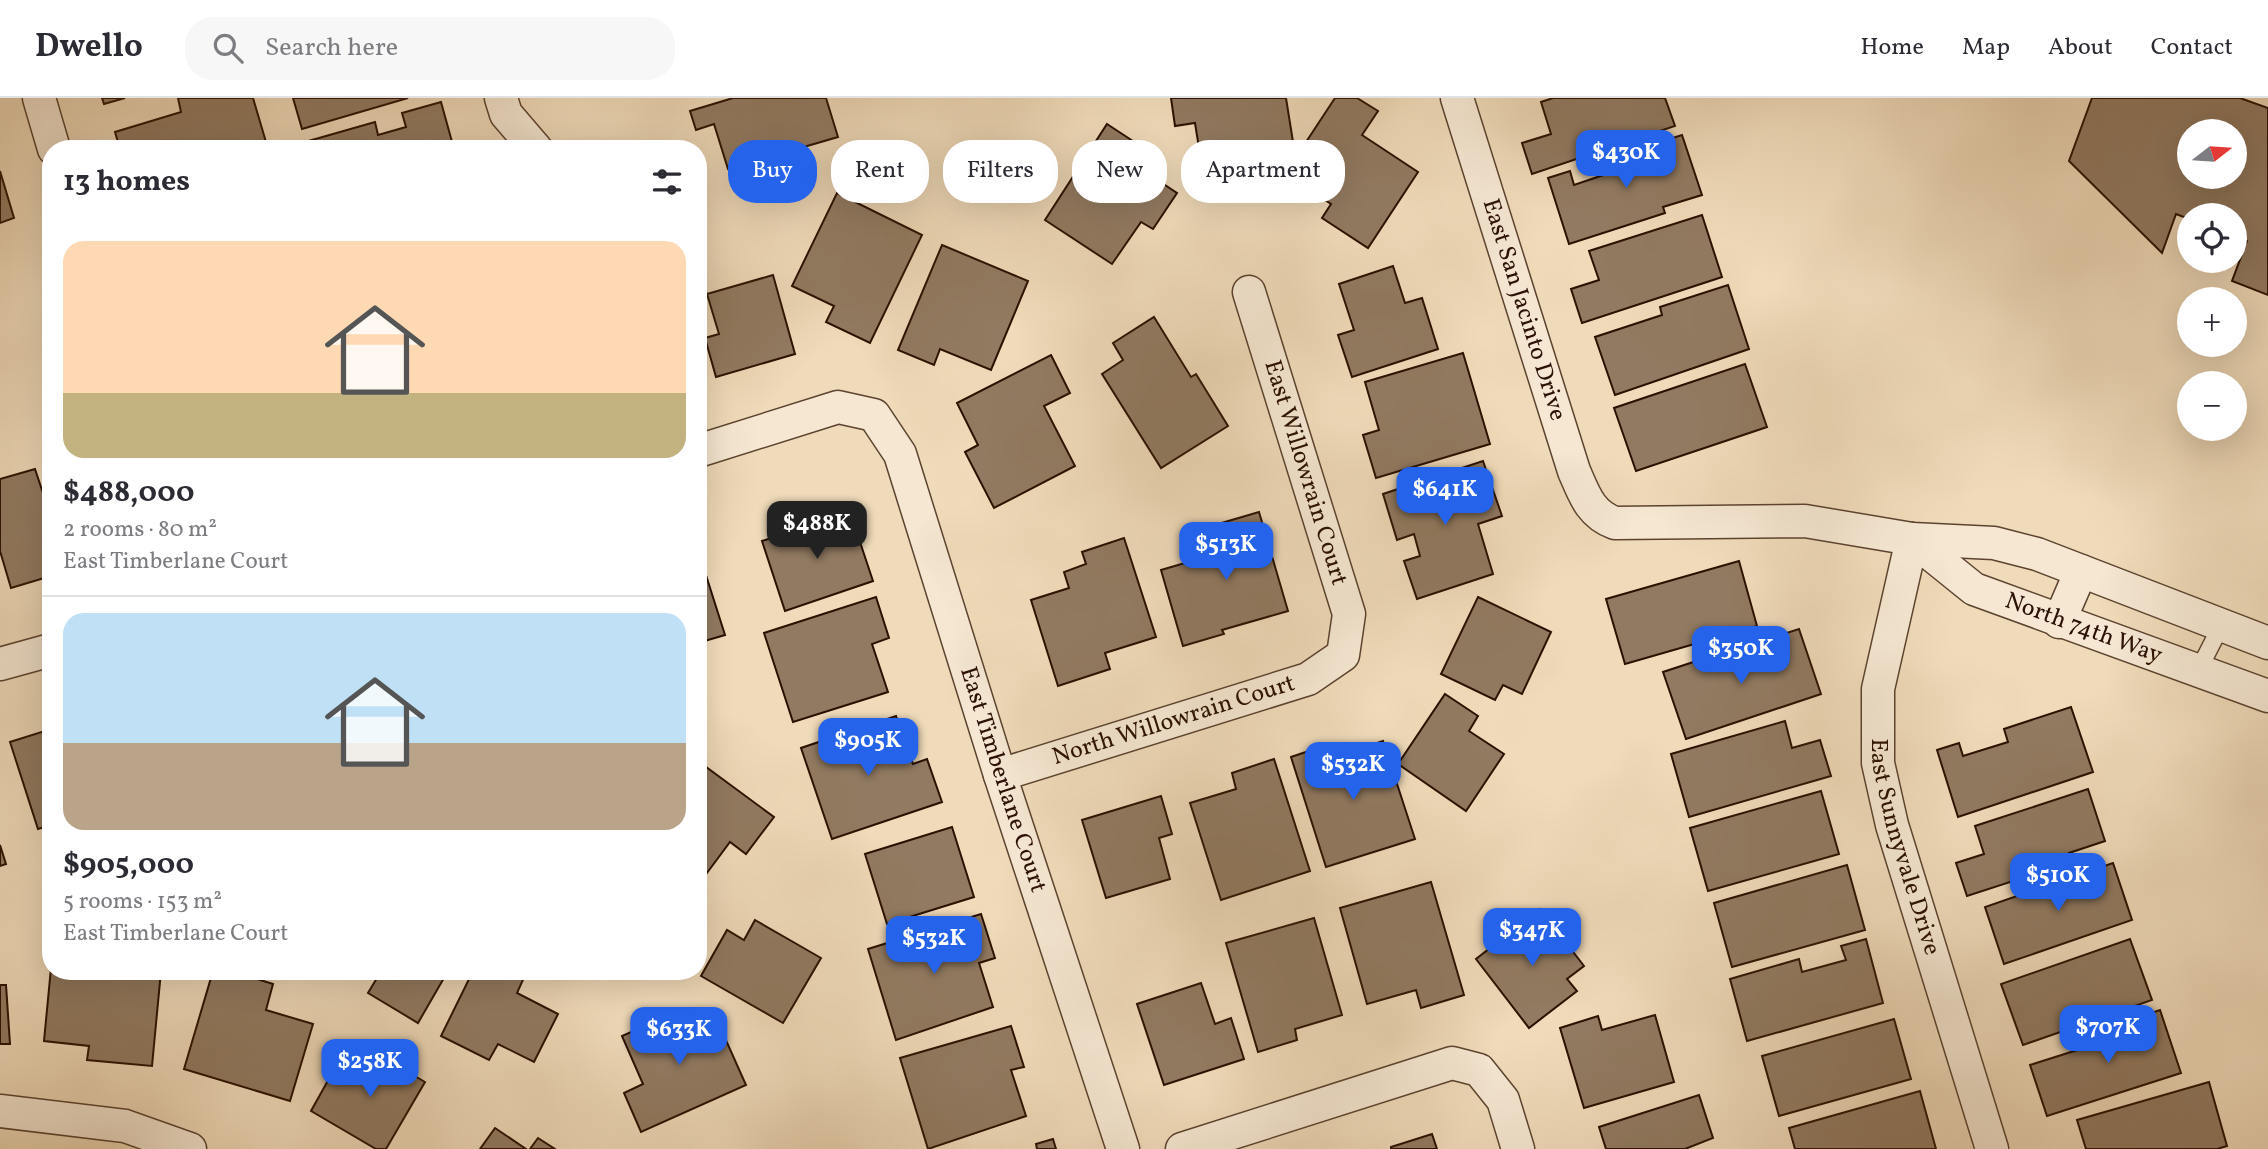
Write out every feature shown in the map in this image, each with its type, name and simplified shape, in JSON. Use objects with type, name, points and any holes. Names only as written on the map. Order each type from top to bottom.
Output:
[{"type":"street","points":[[39,98],[51,140]]},
{"type":"street","points":[[502,98],[506,114],[528,140]]},
{"type":"street","name":"East San Jacinto Drive","points":[[1457,98],[1574,471],[1585,496],[1600,517]]},
{"type":"street","name":"East Willowrain Court","points":[[1249,292],[1349,614],[1343,655]]},
{"type":"street","name":"East Timberlane Court","points":[[707,448],[838,407],[874,415],[900,454],[1000,775],[1122,1149]]},
{"type":"street","name":"North 74th Way","points":[[1600,517],[1615,523],[1805,521],[1912,539],[1994,543],[2037,554],[2268,643]]},
{"type":"street","name":"North 74th Way","points":[[1912,539],[1974,589],[2268,696]]},
{"type":"street","name":"East Sunnyvale Drive","points":[[1912,539],[1878,689],[1878,762],[1892,825],[1992,1149]]},
{"type":"street","points":[[2059,622],[2081,571]]},
{"type":"street","points":[[0,664],[42,652]]},
{"type":"street","name":"North Willowrain Court","points":[[1000,775],[1308,679],[1343,655]]},
{"type":"street","points":[[1182,1149],[1452,1063],[1479,1070],[1503,1100],[1518,1149]]},
{"type":"street","points":[[0,1111],[120,1138],[190,1149]]},
{"type":"lane","points":[[2198,671],[2222,624]]},
{"type":"building","points":[[102,98],[125,98],[104,104]]},
{"type":"building","points":[[178,98],[253,98],[265,140],[117,140],[115,132],[181,112]]},
{"type":"building","points":[[293,98],[408,98],[302,129]]},
{"type":"building","points":[[733,98],[826,98],[838,137],[817,143],[817,140],[728,140],[728,169],[714,124],[696,130],[690,111]]},
{"type":"building","points":[[1171,98],[1286,98],[1293,140],[1198,140],[1195,123],[1175,126]]},
{"type":"building","points":[[1335,98],[1357,98],[1378,111],[1362,135],[1418,172],[1368,248],[1322,218],[1329,203],[1345,203],[1345,140],[1307,140]]},
{"type":"building","points":[[1553,98],[1665,98],[1675,126],[1532,174],[1522,143],[1551,134],[1541,102]]},
{"type":"building","points":[[2092,98],[2240,98],[2268,108],[2268,295],[2232,281],[2235,273],[2247,273],[2247,203],[2177,203],[2177,214],[2162,253],[2069,161]]},
{"type":"building","points":[[441,102],[452,140],[312,140],[375,122],[378,135],[406,127],[402,113]]},
{"type":"building","points":[[1107,124],[1131,140],[1097,140]]},
{"type":"building","points":[[1682,135],[1702,195],[1663,207],[1665,213],[1569,244],[1548,178],[1570,171],[1574,185],[1618,170],[1614,157]]},
{"type":"building","points":[[0,171],[14,218],[0,223]]},
{"type":"building","points":[[1072,178],[1072,203],[1167,203],[1167,186],[1177,193],[1153,229],[1141,222],[1112,264],[1045,220]]},
{"type":"building","points":[[832,203],[857,203],[922,235],[870,343],[826,322],[834,306],[792,286]]},
{"type":"building","points":[[1702,215],[1722,277],[1582,323],[1571,289],[1599,280],[1589,251]]},
{"type":"building","points":[[942,245],[1028,281],[991,370],[940,349],[934,365],[898,350]]},
{"type":"building","points":[[1393,266],[1405,303],[1422,298],[1438,349],[1352,377],[1338,335],[1354,330],[1339,284]]},
{"type":"building","points":[[773,275],[795,354],[716,377],[707,337],[719,334],[707,294]]},
{"type":"building","points":[[1728,285],[1749,349],[1615,395],[1595,337],[1662,315],[1660,307]]},
{"type":"building","points":[[1154,317],[1191,377],[1196,374],[1228,426],[1161,468],[1102,374],[1123,360],[1113,343]]},
{"type":"building","points":[[1463,353],[1490,444],[1376,478],[1363,435],[1379,430],[1365,382]]},
{"type":"building","points":[[1051,355],[1070,393],[1044,406],[1075,466],[994,508],[965,452],[978,445],[957,403]]},
{"type":"building","points":[[1745,364],[1767,427],[1636,471],[1614,408]]},
{"type":"building","points":[[1483,461],[1502,516],[1478,524],[1493,574],[1417,599],[1404,561],[1420,556],[1414,534],[1397,540],[1383,494]]},
{"type":"building","points":[[35,469],[42,490],[42,579],[11,588],[0,551],[0,479]]},
{"type":"building","points":[[850,512],[873,581],[785,611],[762,541]]},
{"type":"building","points":[[1259,512],[1288,611],[1222,630],[1224,634],[1183,646],[1161,570],[1209,556],[1201,529]]},
{"type":"building","points":[[1124,538],[1156,637],[1105,653],[1110,669],[1058,686],[1031,600],[1069,588],[1064,572],[1086,564],[1082,552]]},
{"type":"building","points":[[1739,561],[1757,626],[1625,664],[1606,599]]},
{"type":"building","points":[[707,578],[725,635],[707,640]]},
{"type":"building","points":[[876,597],[889,638],[872,644],[888,692],[793,722],[764,633]]},
{"type":"building","points":[[1478,597],[1551,632],[1522,694],[1503,685],[1495,700],[1441,674]]},
{"type":"building","points":[[1799,629],[1821,694],[1686,739],[1663,672],[1733,649],[1737,663],[1780,649],[1777,636]]},
{"type":"building","points":[[1445,694],[1478,716],[1469,731],[1504,754],[1466,811],[1398,764]]},
{"type":"building","points":[[2071,707],[2093,772],[1958,817],[1937,750],[1959,743],[1963,756],[2008,742],[2004,729]]},
{"type":"building","points":[[896,716],[913,764],[927,759],[942,802],[832,839],[801,748]]},
{"type":"building","points":[[1785,721],[1792,748],[1820,740],[1831,776],[1689,817],[1671,754]]},
{"type":"building","points":[[42,732],[42,828],[38,829],[10,742]]},
{"type":"building","points":[[1383,741],[1415,839],[1326,867],[1291,757],[1330,744],[1334,757]]},
{"type":"building","points":[[1274,759],[1310,871],[1221,900],[1190,803],[1236,789],[1232,773]]},
{"type":"building","points":[[707,768],[774,817],[746,854],[730,842],[707,873]]},
{"type":"building","points":[[2088,789],[2105,841],[2069,853],[2072,862],[1967,896],[1956,863],[1984,854],[1975,826]]},
{"type":"building","points":[[1821,791],[1839,854],[1708,891],[1690,828]]},
{"type":"building","points":[[1161,796],[1172,834],[1159,838],[1170,879],[1106,898],[1082,820]]},
{"type":"building","points":[[952,827],[974,897],[887,924],[865,854]]},
{"type":"building","points":[[0,845],[6,864],[0,866]]},
{"type":"building","points":[[2113,863],[2132,920],[2004,964],[1985,907]]},
{"type":"building","points":[[1847,865],[1865,930],[1732,967],[1714,903]]},
{"type":"building","points":[[1431,882],[1464,995],[1421,1008],[1416,990],[1367,1004],[1340,908]]},
{"type":"building","points":[[1540,909],[1584,966],[1567,979],[1577,991],[1529,1028],[1476,959]]},
{"type":"building","points":[[981,914],[995,958],[979,963],[993,1007],[896,1040],[868,949]]},
{"type":"building","points":[[1314,918],[1342,1015],[1295,1029],[1297,1040],[1258,1052],[1226,943]]},
{"type":"building","points":[[755,920],[821,958],[783,1023],[707,979],[707,965],[727,930],[744,940]]},
{"type":"building","points":[[1866,939],[1883,1003],[1747,1041],[1730,979],[1799,959],[1802,972],[1846,960],[1841,946]]},
{"type":"building","points":[[2130,939],[2152,1000],[2023,1045],[2001,984]]},
{"type":"building","points":[[50,980],[160,980],[152,1066],[87,1060],[89,1046],[44,1041]]},
{"type":"building","points":[[210,980],[260,980],[273,984],[266,1010],[313,1024],[290,1101],[184,1069]]},
{"type":"building","points":[[376,980],[443,980],[418,1023],[368,993]]},
{"type":"building","points":[[469,980],[523,980],[517,993],[558,1014],[534,1062],[498,1044],[489,1060],[441,1036]]},
{"type":"building","points":[[1201,983],[1215,1024],[1231,1018],[1244,1059],[1164,1085],[1137,1004]]},
{"type":"building","points":[[0,985],[6,985],[10,1044],[0,1044]]},
{"type":"building","points":[[712,1009],[746,1085],[641,1132],[624,1093],[643,1084],[622,1036],[677,1012],[681,1023]]},
{"type":"building","points":[[2160,1010],[2181,1073],[2047,1116],[2030,1065],[2096,1044],[2092,1033]]},
{"type":"building","points":[[1655,1015],[1674,1082],[1584,1108],[1560,1028],[1598,1016],[1602,1030]]},
{"type":"building","points":[[1894,1019],[1911,1079],[1779,1116],[1762,1056]]},
{"type":"building","points":[[1011,1026],[1024,1067],[1011,1070],[1026,1116],[928,1149],[900,1058]]},
{"type":"building","points":[[364,1046],[425,1082],[386,1149],[376,1149],[311,1111],[330,1077],[342,1084]]},
{"type":"building","points":[[2209,1082],[2227,1146],[2217,1149],[2086,1149],[2077,1120]]},
{"type":"building","points":[[1920,1091],[1936,1149],[1795,1149],[1789,1128]]},
{"type":"building","points":[[1699,1095],[1713,1138],[1685,1149],[1606,1149],[1599,1127]]},
{"type":"building","points":[[495,1128],[526,1149],[480,1149]]},
{"type":"building","points":[[1432,1134],[1437,1149],[1391,1149],[1391,1147]]},
{"type":"building","points":[[538,1138],[555,1149],[530,1149]]},
{"type":"building","points":[[1053,1139],[1056,1149],[1037,1149],[1036,1144]]}]
